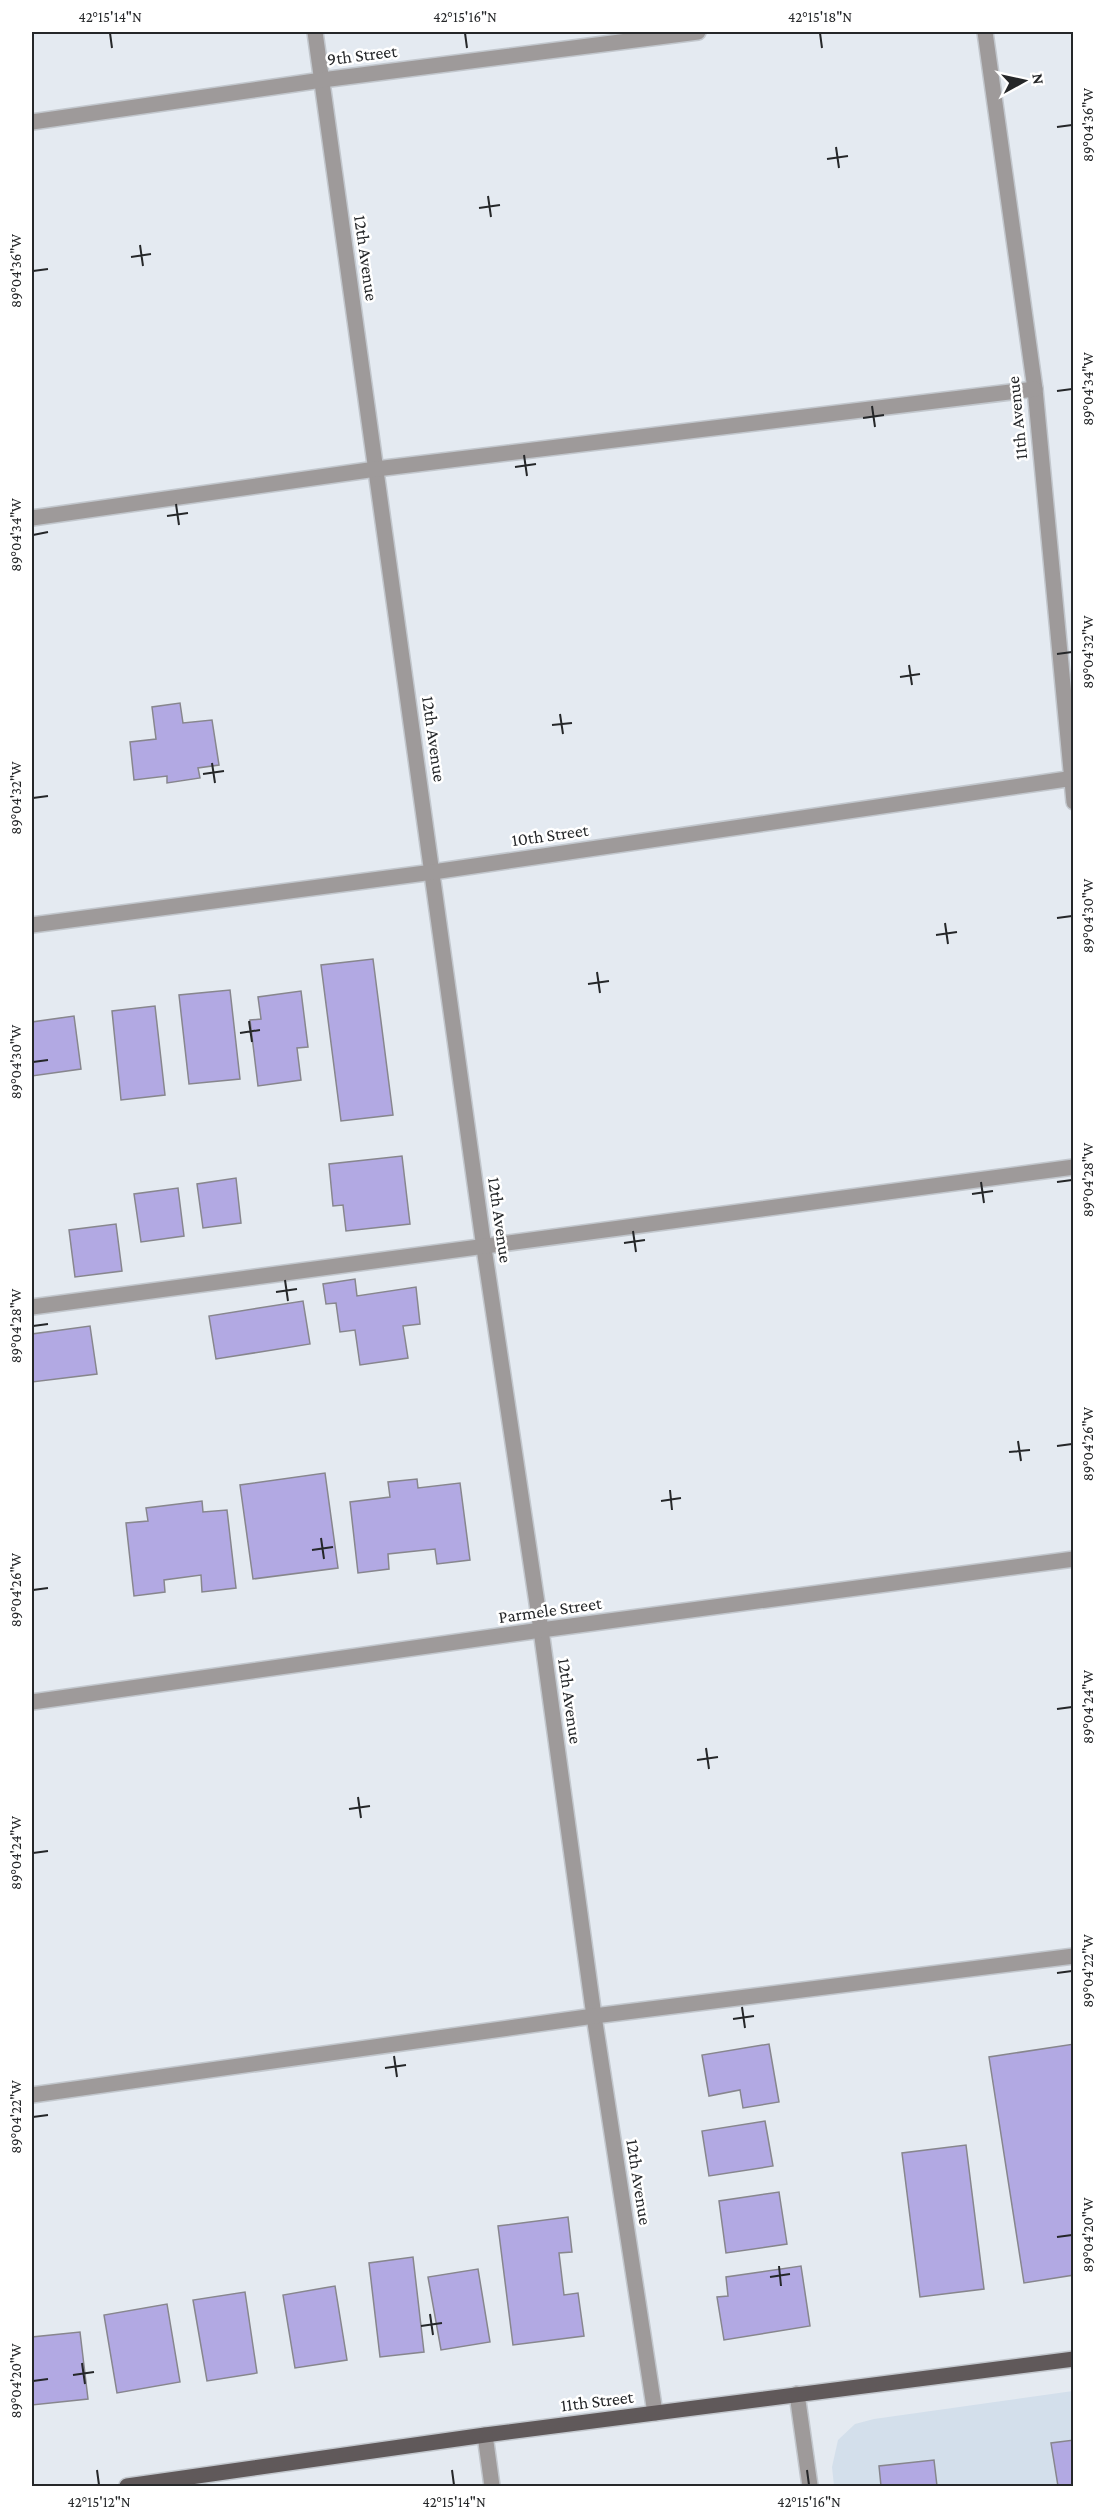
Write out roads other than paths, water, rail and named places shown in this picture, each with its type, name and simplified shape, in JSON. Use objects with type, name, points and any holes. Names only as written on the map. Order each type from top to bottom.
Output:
[{"type":"main road","name":"11th Street","points":[[127,2487],[164,2484],[484,2435],[1074,2359]]},
{"type":"street","name":"12th Avenue","points":[[315,32],[484,1248],[541,1630],[594,2016],[655,2413]]},
{"type":"street","name":"9th Street","points":[[32,122],[322,80],[698,32]]},
{"type":"street","name":"11th Avenue","points":[[985,32],[1035,389],[1074,802]]},
{"type":"street","points":[[32,518],[376,469],[1035,389]]},
{"type":"street","name":"10th Street","points":[[32,925],[433,872],[1072,778]]},
{"type":"street","points":[[32,1307],[1074,1167]]},
{"type":"street","name":"Parmele Street","points":[[32,1702],[541,1630],[1074,1559]]},
{"type":"street","points":[[32,2095],[594,2016],[1074,1956]]},
{"type":"street","points":[[797,2394],[810,2487]]},
{"type":"street","points":[[484,2435],[492,2487]]}]
